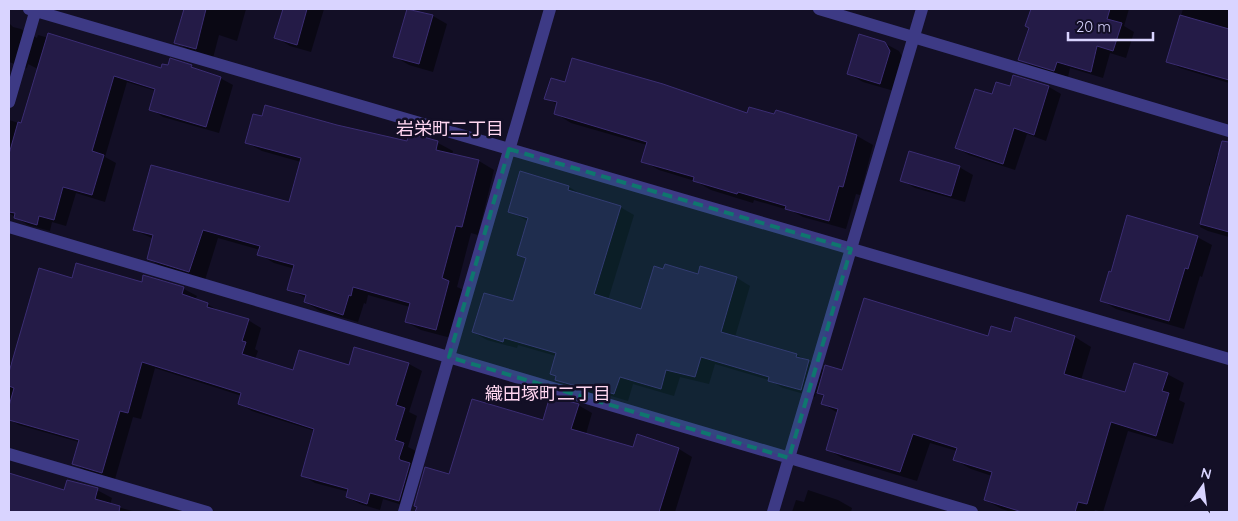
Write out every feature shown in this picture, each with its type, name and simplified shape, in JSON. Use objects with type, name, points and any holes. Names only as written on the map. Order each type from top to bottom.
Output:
[{"type":"street","points":[[9,102],[33,9],[1229,359]]},
{"type":"street","points":[[404,512],[550,9]]},
{"type":"street","points":[[819,9],[1229,131]]},
{"type":"street","points":[[773,512],[922,9]]},
{"type":"street","points":[[9,228],[972,512]]},
{"type":"street","points":[[9,454],[207,512]]},
{"type":"highlighted area","points":[[509,149],[851,249],[789,458],[449,357]]},
{"type":"building","points":[[184,9],[206,9],[196,49],[174,43]]},
{"type":"building","points":[[283,9],[307,9],[297,45],[274,38]]},
{"type":"building","points":[[407,9],[433,15],[419,64],[393,57]]},
{"type":"building","points":[[1031,9],[1110,9],[1107,19],[1122,23],[1113,51],[1097,46],[1091,72],[1057,62],[1054,71],[1018,60],[1029,28],[1025,26]]},
{"type":"building","points":[[1180,15],[1229,29],[1229,80],[1166,62]]},
{"type":"building","points":[[48,33],[161,68],[162,64],[168,65],[170,58],[221,77],[206,127],[149,110],[155,89],[114,76],[92,151],[104,155],[92,195],[63,187],[54,220],[39,216],[37,225],[14,218],[15,213],[9,212],[9,154],[18,122],[21,123]]},
{"type":"building","points":[[859,34],[885,42],[890,51],[880,84],[847,74]]},
{"type":"building","points":[[572,58],[663,84],[747,113],[749,107],[774,114],[776,110],[857,135],[843,187],[839,186],[829,221],[785,209],[786,206],[693,181],[694,177],[641,162],[647,142],[554,114],[557,102],[544,99],[551,78],[565,82]]},
{"type":"building","points":[[1013,75],[1049,86],[1034,135],[1014,128],[1003,164],[955,148],[975,89],[992,94],[996,82],[1010,86]]},
{"type":"building","points":[[265,105],[337,125],[407,141],[409,133],[438,141],[436,150],[479,160],[462,227],[456,226],[442,278],[449,281],[436,330],[405,322],[410,303],[353,287],[343,315],[304,302],[306,295],[287,290],[294,265],[257,255],[260,246],[203,230],[189,272],[147,259],[153,235],[133,230],[151,165],[289,202],[301,158],[245,143],[253,114],[262,116]]},
{"type":"building","points":[[1222,141],[1229,142],[1229,232],[1200,224]]},
{"type":"building","points":[[909,151],[960,166],[951,196],[900,181]]},
{"type":"building","points":[[520,171],[569,186],[568,190],[621,206],[594,294],[641,309],[654,266],[663,269],[665,264],[698,274],[700,266],[737,277],[721,332],[797,354],[796,357],[809,360],[801,390],[768,381],[769,377],[701,357],[695,377],[666,370],[661,389],[620,377],[614,394],[584,385],[583,388],[555,380],[556,376],[550,374],[556,353],[504,338],[503,342],[472,332],[484,293],[513,301],[526,258],[517,255],[528,218],[508,212]]},
{"type":"building","points":[[1127,215],[1198,236],[1188,269],[1185,268],[1169,321],[1100,301],[1109,271],[1111,272]]},
{"type":"building","points":[[76,263],[142,282],[143,275],[184,287],[182,294],[208,303],[207,307],[249,319],[242,341],[246,342],[242,354],[293,370],[299,350],[349,365],[354,347],[409,363],[396,405],[405,408],[395,440],[404,443],[399,458],[410,463],[399,501],[370,493],[367,504],[346,497],[348,489],[301,476],[314,429],[238,404],[241,393],[142,362],[128,413],[120,411],[102,473],[72,464],[79,440],[9,420],[9,406],[14,388],[9,386],[9,372],[39,268],[72,278]]},
{"type":"building","points":[[864,298],[988,336],[991,326],[1011,332],[1015,317],[1075,336],[1064,374],[1125,392],[1134,363],[1168,373],[1162,391],[1169,393],[1156,436],[1111,422],[1087,504],[1078,502],[1075,512],[1022,512],[984,500],[992,472],[953,460],[957,448],[913,434],[900,472],[826,450],[838,409],[821,404],[824,395],[817,393],[825,365],[842,370]]},
{"type":"building","points":[[550,396],[579,404],[571,429],[633,447],[637,434],[679,448],[659,512],[415,512],[417,507],[414,506],[425,467],[449,474],[472,399],[543,420]]},
{"type":"building","points":[[9,473],[64,490],[67,480],[98,488],[95,499],[120,506],[119,512],[9,512]]},
{"type":"district","name":"岩栄町二丁目","points":[[450,129]]},
{"type":"district","name":"織田塚町二丁目","points":[[548,394]]}]
